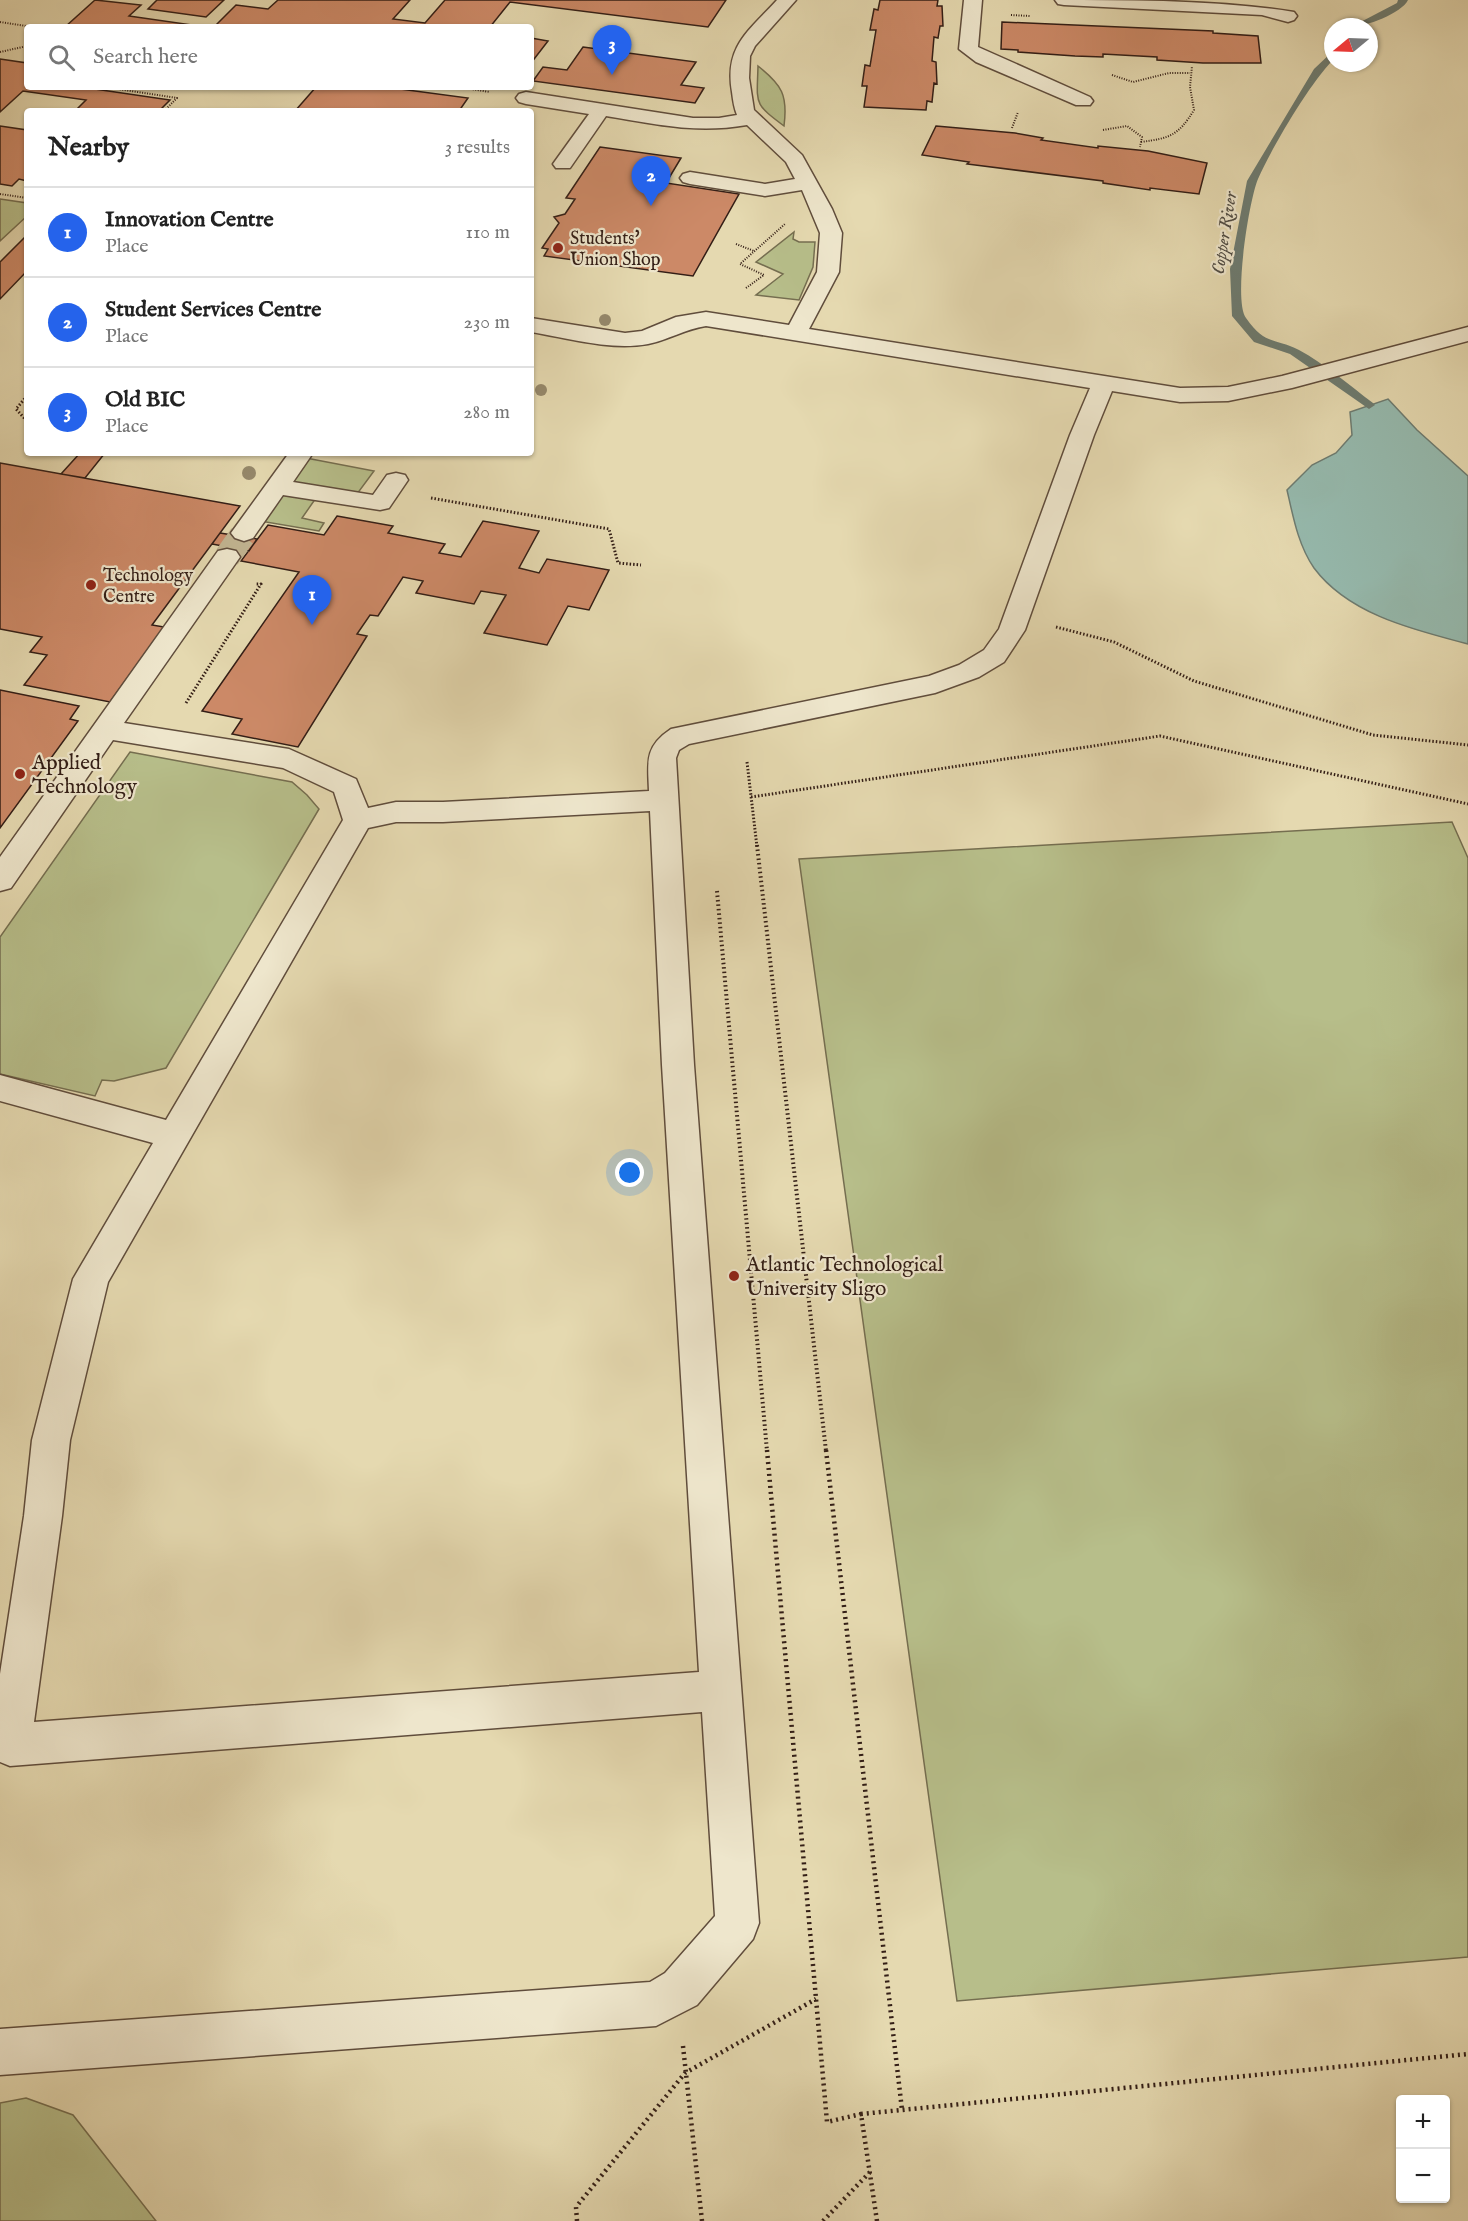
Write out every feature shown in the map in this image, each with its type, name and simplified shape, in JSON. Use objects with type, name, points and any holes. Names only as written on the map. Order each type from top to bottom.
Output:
[{"type":"street","points":[[787,0],[751,37],[741,56],[739,78],[745,112],[795,159],[822,209],[831,233],[828,272],[796,333]]},
{"type":"street","points":[[973,0],[968,49],[982,58],[1083,101]]},
{"type":"street","points":[[1064,0],[1262,10],[1288,16]]},
{"type":"street","points":[[526,98],[693,124],[719,124],[752,118]]},
{"type":"street","points":[[563,164],[600,110]]},
{"type":"street","points":[[690,178],[765,190],[808,183]]},
{"type":"street","points":[[534,325],[625,340],[646,337],[684,322],[706,319],[1103,385],[1180,395],[1228,394],[1284,383],[1468,334]]},
{"type":"street","points":[[0,2052],[656,2004],[681,1989],[737,1923],[678,1065],[662,758],[667,745],[681,736],[935,684],[969,671],[994,656],[1012,630],[1082,435],[1103,385]]},
{"type":"street","points":[[244,533],[299,456]]},
{"type":"street","points":[[278,487],[390,488]]},
{"type":"street","points":[[0,880],[226,557]]},
{"type":"street","points":[[106,730],[289,759],[346,786],[358,820]]},
{"type":"street","points":[[665,800],[443,812],[396,812],[358,820],[91,1279],[51,1440],[43,1516],[10,1745],[722,1690]]},
{"type":"street","points":[[0,1088],[173,1135]]},
{"type":"path","points":[[1004,14],[1039,16]]},
{"type":"path","points":[[0,22],[24,26]]},
{"type":"path","points":[[0,52],[24,47]]},
{"type":"path","points":[[1141,142],[1168,138],[1184,128],[1194,110],[1191,66]]},
{"type":"path","points":[[1107,74],[1133,82],[1169,73],[1190,72]]},
{"type":"path","points":[[125,90],[177,98],[167,108]]},
{"type":"path","points":[[0,194],[24,198]]},
{"type":"path","points":[[745,289],[764,275],[740,264],[800,212],[822,209]]},
{"type":"path","points":[[736,244],[754,251]]},
{"type":"path","points":[[24,399],[15,409],[24,418]]},
{"type":"path","points":[[390,488],[609,530],[618,563],[641,565]]},
{"type":"path","points":[[1017,617],[1114,642],[1194,681],[1372,735],[1468,745]]},
{"type":"path","points":[[742,722],[902,2110]]},
{"type":"path","points":[[751,797],[1160,736],[1468,804]]},
{"type":"path","points":[[716,885],[827,2122],[861,2114],[1468,2054]]},
{"type":"path","points":[[681,1989],[685,2073],[702,2221]]},
{"type":"path","points":[[577,2221],[576,2207],[685,2073],[816,1999]]},
{"type":"path","points":[[861,2114],[877,2221]]},
{"type":"path","points":[[823,2221],[870,2172]]},
{"type":"green space","points":[[758,66],[773,79],[782,92],[785,106],[784,126],[759,102]]},
{"type":"green space","points":[[0,199],[24,203],[24,219],[0,241]]},
{"type":"green space","points":[[794,232],[793,239],[799,242],[815,242],[813,267],[799,300],[756,295],[783,274],[756,262]]},
{"type":"green space","points":[[306,458],[374,471],[357,494],[290,482]]},
{"type":"green space","points":[[281,491],[316,498],[302,518],[324,523],[319,531],[260,521]]},
{"type":"green space","points":[[130,752],[292,782],[319,809],[166,1068],[114,1081],[102,1080],[95,1096],[0,1074],[0,937]]},
{"type":"green space","points":[[1452,822],[1468,858],[1468,1957],[957,2001],[799,859]]},
{"type":"green space","points":[[26,2098],[73,2115],[156,2221],[0,2221],[0,2103]]},
{"type":"water","points":[[1388,399],[1417,430],[1468,476],[1468,644],[1405,626],[1364,609],[1345,598],[1314,568],[1308,559],[1297,530],[1287,490],[1312,465],[1336,453],[1352,435],[1350,412]]},
{"type":"building","points":[[95,0],[141,5],[129,16],[185,24],[68,24]]},
{"type":"building","points":[[157,0],[224,0],[206,17],[148,9]]},
{"type":"building","points":[[278,0],[410,0],[393,19],[425,23],[445,0],[726,0],[708,27],[510,2],[492,24],[217,24],[236,5],[268,9]]},
{"type":"building","points":[[880,0],[938,0],[937,6],[942,6],[943,26],[940,26],[938,38],[934,37],[932,61],[936,62],[937,84],[934,83],[932,102],[927,101],[926,110],[864,107],[867,86],[862,86],[865,65],[870,66],[876,30],[870,30],[874,9],[878,10]]},
{"type":"building","points":[[1002,22],[1213,31],[1213,33],[1258,36],[1261,63],[1203,63],[1157,60],[1157,57],[1103,54],[1103,57],[1075,56],[1018,52],[1018,50],[1001,49]]},
{"type":"building","points":[[534,39],[548,41],[534,59]]},
{"type":"building","points":[[583,47],[696,62],[681,85],[704,88],[695,103],[534,81],[543,67],[567,70]]},
{"type":"building","points":[[0,59],[24,63],[24,90],[102,90],[170,100],[162,108],[78,108],[86,100],[23,91],[0,112]]},
{"type":"building","points":[[313,90],[408,90],[468,98],[461,108],[298,108]]},
{"type":"building","points":[[0,126],[24,130],[24,180],[19,179],[12,186],[0,184]]},
{"type":"building","points":[[936,126],[1015,133],[1043,138],[1041,140],[1098,148],[1098,146],[1148,151],[1207,163],[1199,194],[1150,188],[1150,190],[1103,183],[1103,181],[967,164],[969,162],[922,155]]},
{"type":"building","points":[[600,147],[681,158],[666,183],[739,194],[693,276],[544,256],[548,249],[542,248],[559,223],[554,217],[565,214],[575,199],[566,198]]},
{"type":"building","points":[[24,238],[24,274],[0,299],[0,262]]},
{"type":"building","points":[[77,456],[103,456],[85,478],[61,474]]},
{"type":"building","name":"Technology Centre","points":[[0,463],[240,506],[152,625],[164,627],[110,702],[24,685],[47,655],[30,652],[42,637],[0,629]]},
{"type":"building","points":[[337,516],[393,526],[388,533],[445,544],[439,553],[461,557],[483,521],[539,531],[519,568],[539,573],[547,559],[609,570],[589,610],[568,606],[547,645],[484,633],[506,595],[481,591],[474,604],[416,593],[423,581],[403,577],[378,616],[370,615],[357,634],[367,636],[298,747],[232,734],[242,719],[202,711],[299,572],[241,561],[268,525],[324,535]]},
{"type":"building","points":[[220,533],[257,539],[249,551],[212,544]]},
{"type":"building","name":"Applied Technology","points":[[0,690],[79,706],[70,719],[78,721],[0,828]]},
{"type":"waterway","name":"Copper River","points":[[1374,18],[1401,5],[1403,0]]},
{"type":"waterway","name":"Copper River","points":[[1324,64],[1286,121],[1252,181],[1235,269],[1238,316],[1258,340],[1294,352],[1369,405]]},
{"type":"tunnel","points":[[227,557],[244,533]]},
{"type":"place","name":"Old BIC","points":[[612,75]]},
{"type":"place","name":"Student Services Centre","points":[[651,206]]},
{"type":"place","name":"Students' Union Shop","points":[[558,248]]},
{"type":"place","name":"Technology Centre","points":[[91,585]]},
{"type":"place","name":"Innovation Centre","points":[[312,625]]},
{"type":"place","name":"Applied Technology","points":[[20,774]]},
{"type":"place","name":"Atlantic Technological University Sligo","points":[[734,1276]]}]
